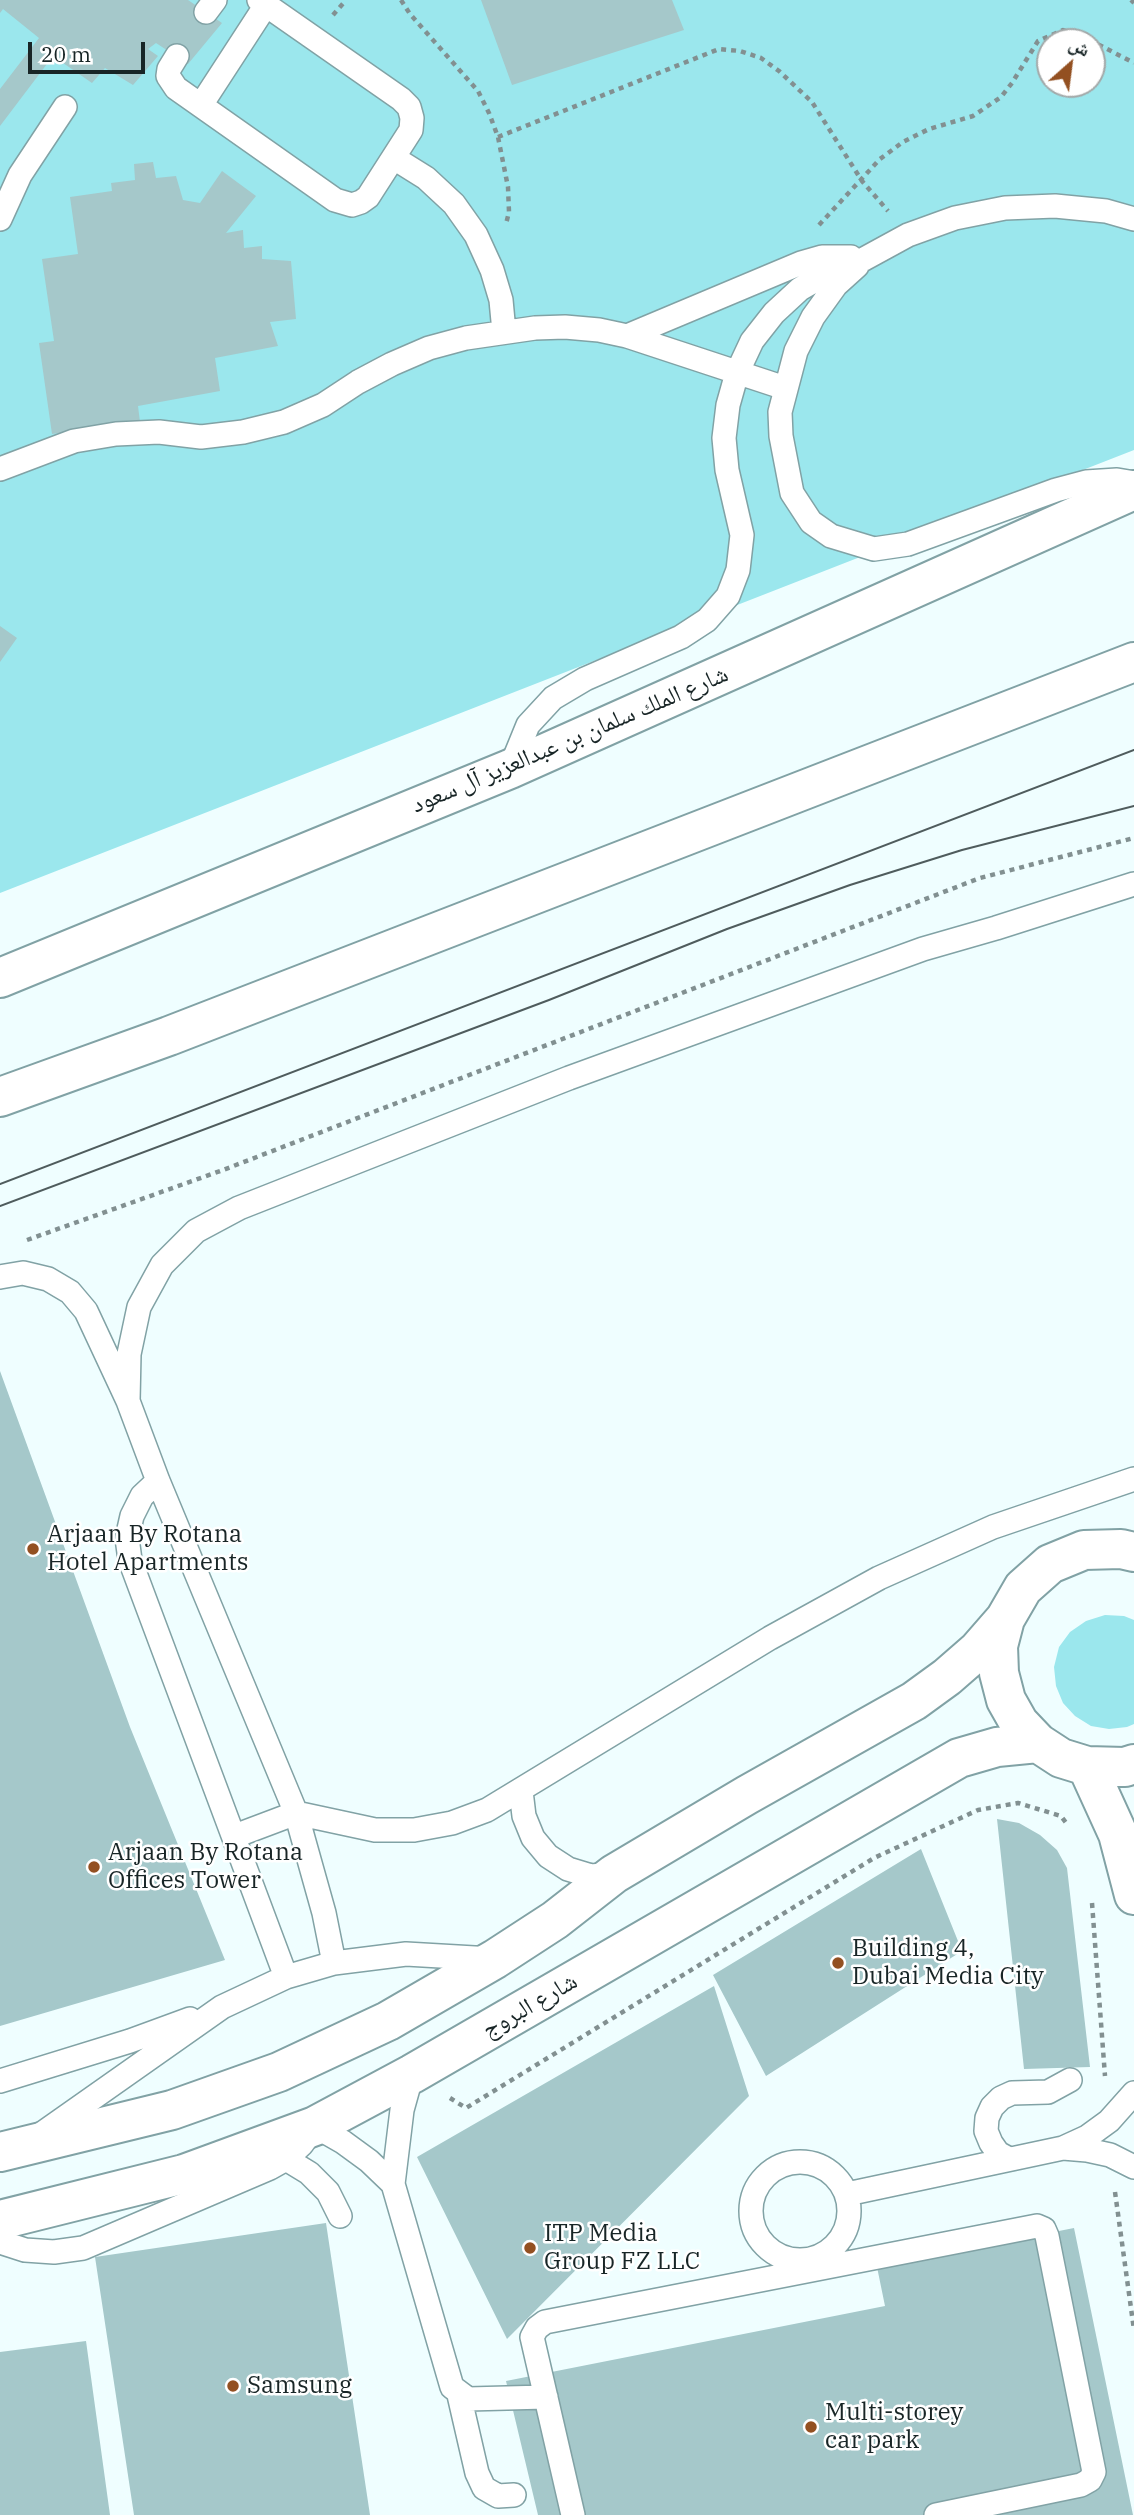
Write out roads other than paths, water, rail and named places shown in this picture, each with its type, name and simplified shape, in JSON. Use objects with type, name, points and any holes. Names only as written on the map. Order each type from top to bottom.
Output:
[{"type":"street","name":"شارع الملك سلمان بن عبدالعزيز آل سعود","points":[[0,978],[510,769],[1134,490]]},
{"type":"street","points":[[0,1097],[169,1036],[1134,662]]},
{"type":"street","points":[[13,2149],[172,2110],[279,2072],[387,2021],[495,1959],[555,1920],[614,1874],[747,1795],[914,1702],[978,1650],[1005,1619],[1023,1588],[1050,1564],[1084,1550],[1121,1549],[1134,1552]]},
{"type":"street","points":[[1005,1619],[998,1646],[999,1673],[1006,1700],[1019,1723],[1038,1743],[1061,1758],[1087,1766],[1125,1767],[1134,1764]]},
{"type":"street","name":"شارع البروج","points":[[0,2220],[184,2174],[269,2159],[315,2126],[412,2074],[959,1758],[997,1746],[1038,1743]]},
{"type":"street","points":[[1087,1766],[1118,1834],[1134,1895]]},
{"type":"lane","points":[[177,56],[169,69],[171,83],[201,105],[343,204],[352,205],[368,197],[411,130],[409,107],[401,99],[262,3],[201,105]]},
{"type":"lane","points":[[0,219],[20,175],[65,107]]},
{"type":"lane","points":[[394,158],[426,178],[454,204],[475,235],[492,270],[501,300],[504,332]]},
{"type":"lane","points":[[510,769],[528,725],[553,698],[585,679],[681,637],[707,620],[727,596],[738,570],[742,535],[727,470],[724,438],[728,405],[737,373],[752,341],[774,313],[800,289],[831,271],[864,259],[908,235],[955,218],[1005,208],[1055,206],[1106,211],[1134,219]]},
{"type":"lane","points":[[627,336],[801,263],[822,257],[864,259]]},
{"type":"lane","points":[[864,259],[836,285],[813,317],[796,351],[780,412],[780,436],[792,493],[811,522],[831,536],[874,549],[908,544],[1056,490],[1086,482],[1117,480],[1134,483]]},
{"type":"lane","points":[[0,469],[74,441],[116,434],[159,432],[201,437],[243,432],[284,422],[323,405],[358,382],[429,348],[467,338],[535,328],[565,327],[627,336],[785,388]]},
{"type":"lane","points":[[128,1401],[129,1354],[139,1307],[162,1265],[196,1231],[228,1214],[569,1077],[923,948],[1134,884]]},
{"type":"lane","points":[[0,1277],[23,1273],[48,1279],[70,1292],[86,1311],[128,1401],[158,1481],[296,1813],[324,1913],[334,1964]]},
{"type":"lane","points":[[234,1836],[296,1813],[376,1830],[414,1830],[452,1823],[487,1810],[770,1638],[879,1578],[993,1527],[1134,1479]]},
{"type":"lane","points":[[158,1481],[142,1496],[132,1516],[127,1538],[130,1560],[286,1977]]},
{"type":"lane","points":[[521,1791],[524,1816],[533,1838],[548,1856],[568,1869],[591,1876],[614,1874]]},
{"type":"lane","points":[[0,2081],[130,2041],[222,2007],[286,1977],[334,1964],[406,1954],[495,1959]]},
{"type":"lane","points":[[13,2149],[222,2007]]},
{"type":"lane","points":[[412,2074],[402,2110],[393,2183],[448,2378],[459,2395],[468,2399],[546,2397]]},
{"type":"lane","points":[[1009,2159],[998,2153],[990,2143],[986,2131],[992,2107],[1001,2098],[1012,2093],[1048,2092],[1070,2080]]},
{"type":"lane","points":[[847,2194],[1063,2148],[1087,2137],[1109,2121],[1134,2093]]},
{"type":"lane","points":[[315,2126],[360,2155],[393,2183]]},
{"type":"lane","points":[[1063,2148],[1110,2155],[1134,2167]]},
{"type":"lane","points":[[0,2242],[25,2250],[44,2252],[83,2248],[269,2159],[309,2173],[328,2192],[340,2216]]},
{"type":"lane","points":[[798,2161],[814,2163],[839,2180],[847,2194],[850,2212],[847,2229],[838,2244],[815,2263],[787,2258],[772,2251],[761,2241],[754,2227],[751,2213],[753,2197],[759,2183],[783,2164],[798,2161]]},
{"type":"lane","points":[[573,2515],[532,2337],[537,2328],[545,2322],[815,2263],[1037,2226],[1044,2229],[1047,2236],[1094,2472],[1090,2480],[1081,2485],[936,2515]]},
{"type":"lane","points":[[459,2395],[477,2473],[484,2488],[498,2496],[514,2494]]},
{"type":"tram line","points":[[0,1184],[1134,750]]},
{"type":"tram line","points":[[0,1206],[549,1000],[727,929],[850,885],[962,850],[1134,806]]},
{"type":"place","name":"Arjaan By Rotana Hotel Apartments","points":[[33,1549]]},
{"type":"place","name":"Arjaan By Rotana Offices Tower","points":[[94,1867]]},
{"type":"place","name":"Building 4, Dubai Media City","points":[[838,1963]]},
{"type":"place","name":"ITP Media Group FZ LLC","points":[[530,2248]]},
{"type":"place","name":"Samsung","points":[[233,2386]]},
{"type":"place","name":"Multi-storey car park","points":[[811,2427]]}]
